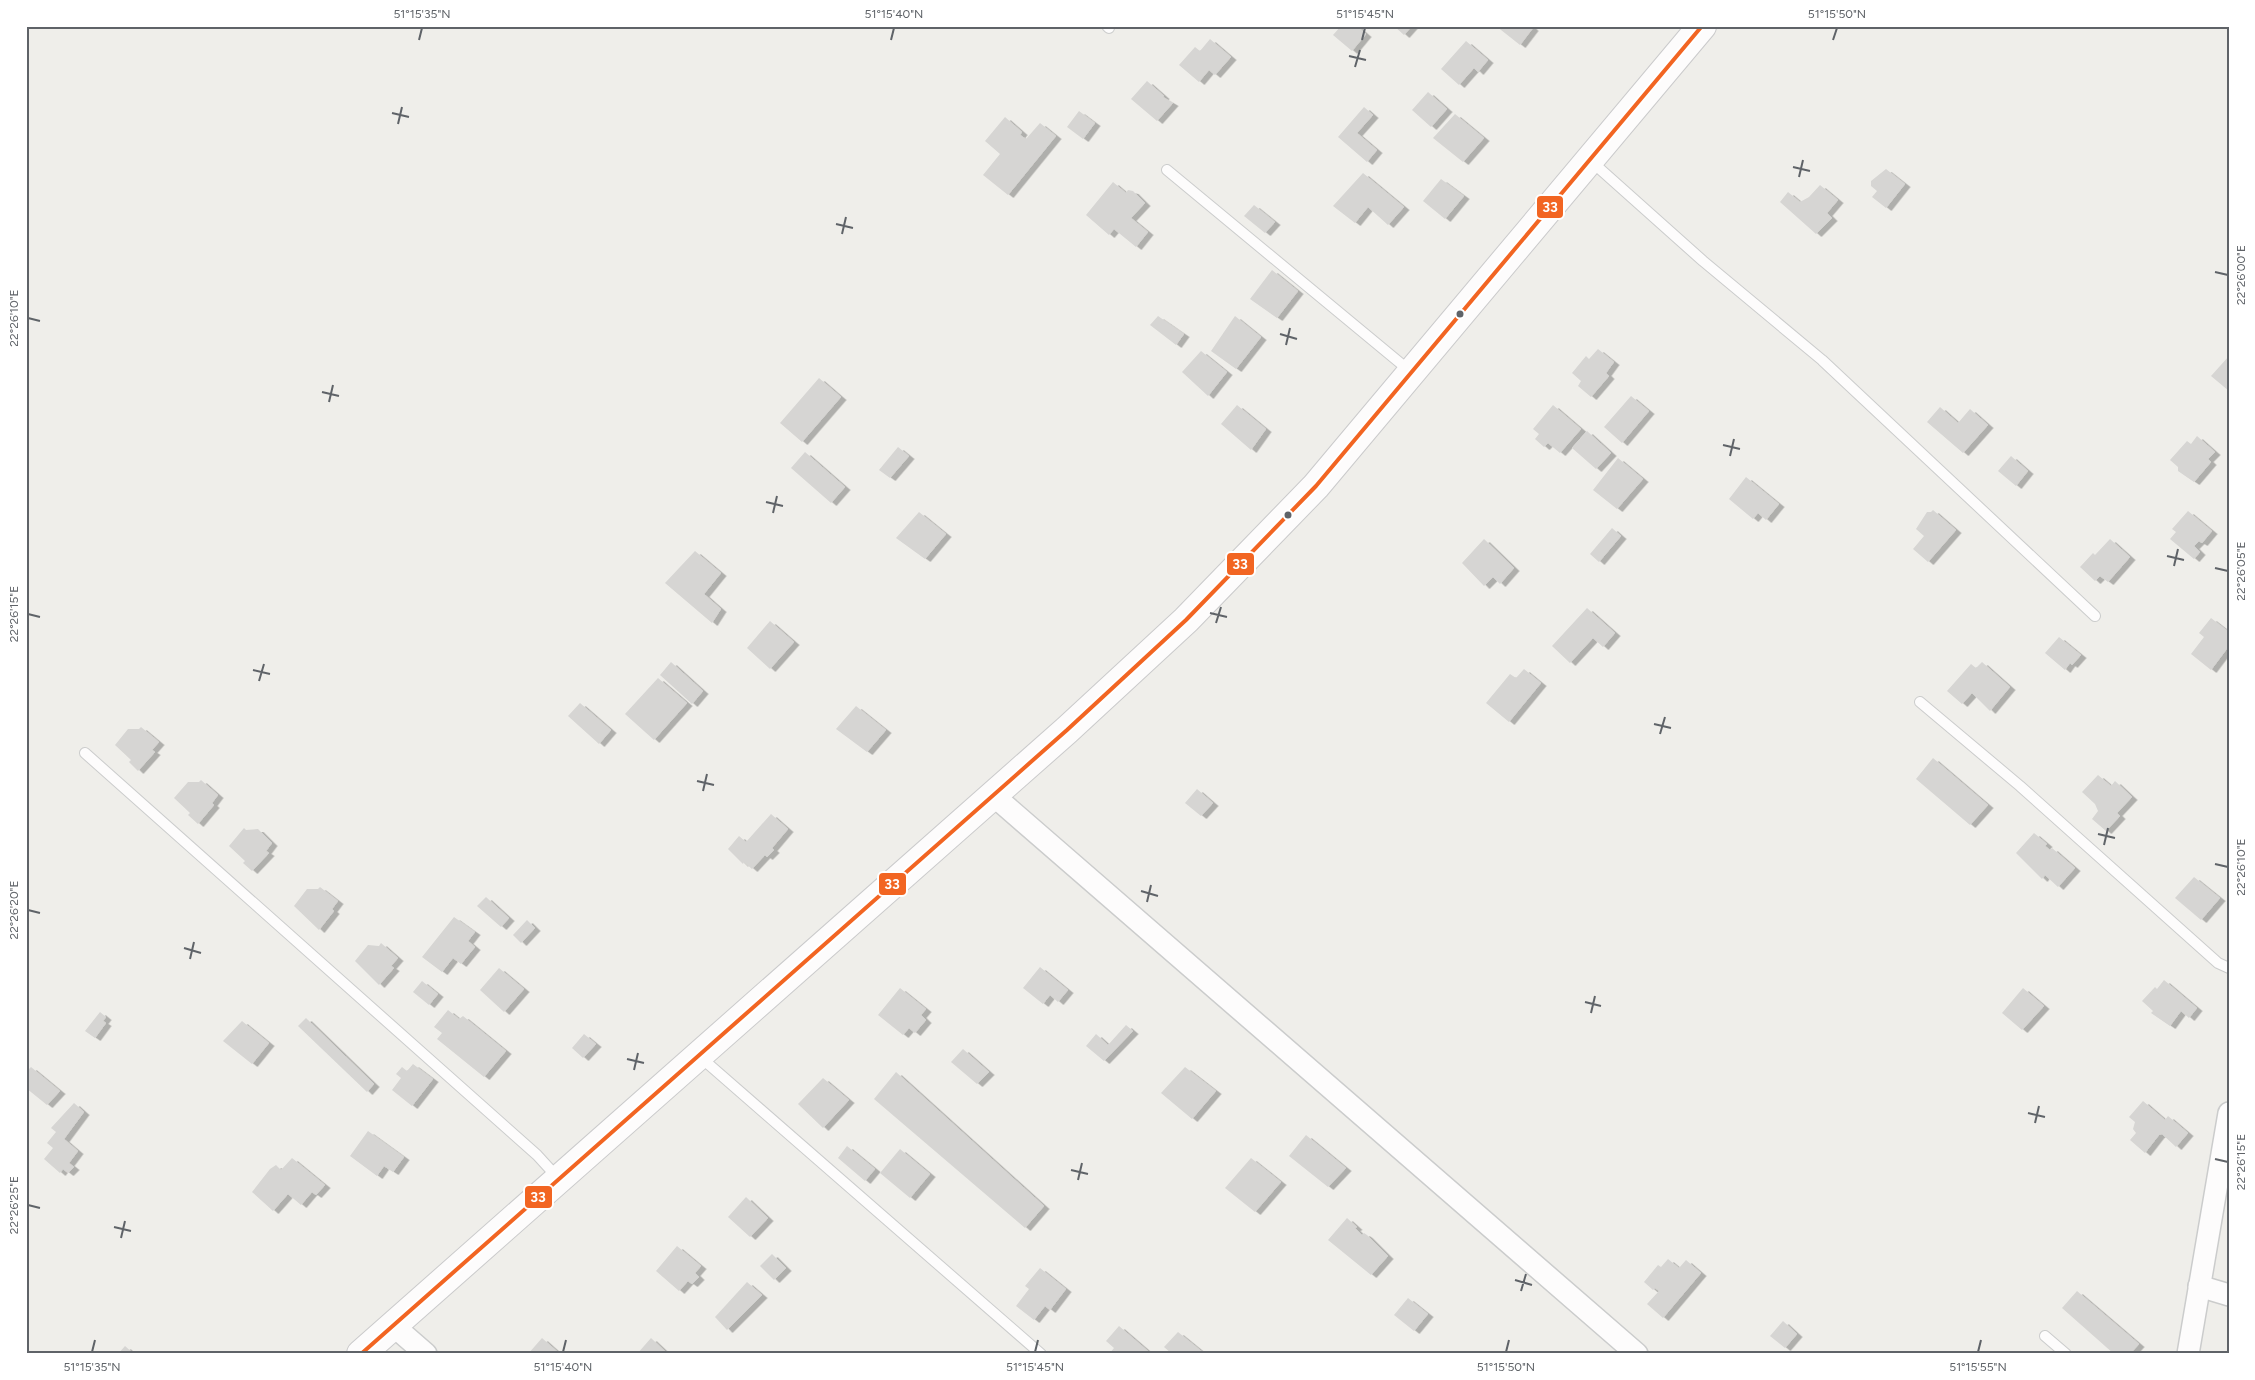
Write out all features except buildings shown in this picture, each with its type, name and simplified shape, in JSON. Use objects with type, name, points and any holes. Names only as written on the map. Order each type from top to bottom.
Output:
[{"type":"main road","points":[[361,1354],[995,794],[1130,673],[1225,581],[1316,486],[1702,26]]},
{"type":"street","points":[[995,794],[1001,802],[1637,1354]]},
{"type":"street","points":[[2188,1354],[2229,1113]]},
{"type":"street","points":[[2199,1286],[2229,1295]]},
{"type":"street","points":[[395,1324],[403,1334],[426,1354]]},
{"type":"lane","points":[[1590,160],[1703,261],[1822,360],[2095,616]]},
{"type":"lane","points":[[1167,170],[1412,372]]},
{"type":"lane","points":[[1920,702],[2020,786],[2218,963],[2229,968]]},
{"type":"lane","points":[[85,754],[536,1155],[559,1179]]},
{"type":"lane","points":[[700,1054],[706,1062],[1041,1354]]},
{"type":"lane","points":[[2045,1336],[2066,1354]]},
{"type":"transit line","name":"33","points":[[361,1354],[1067,730],[1186,620],[1316,486],[1702,26]]}]
